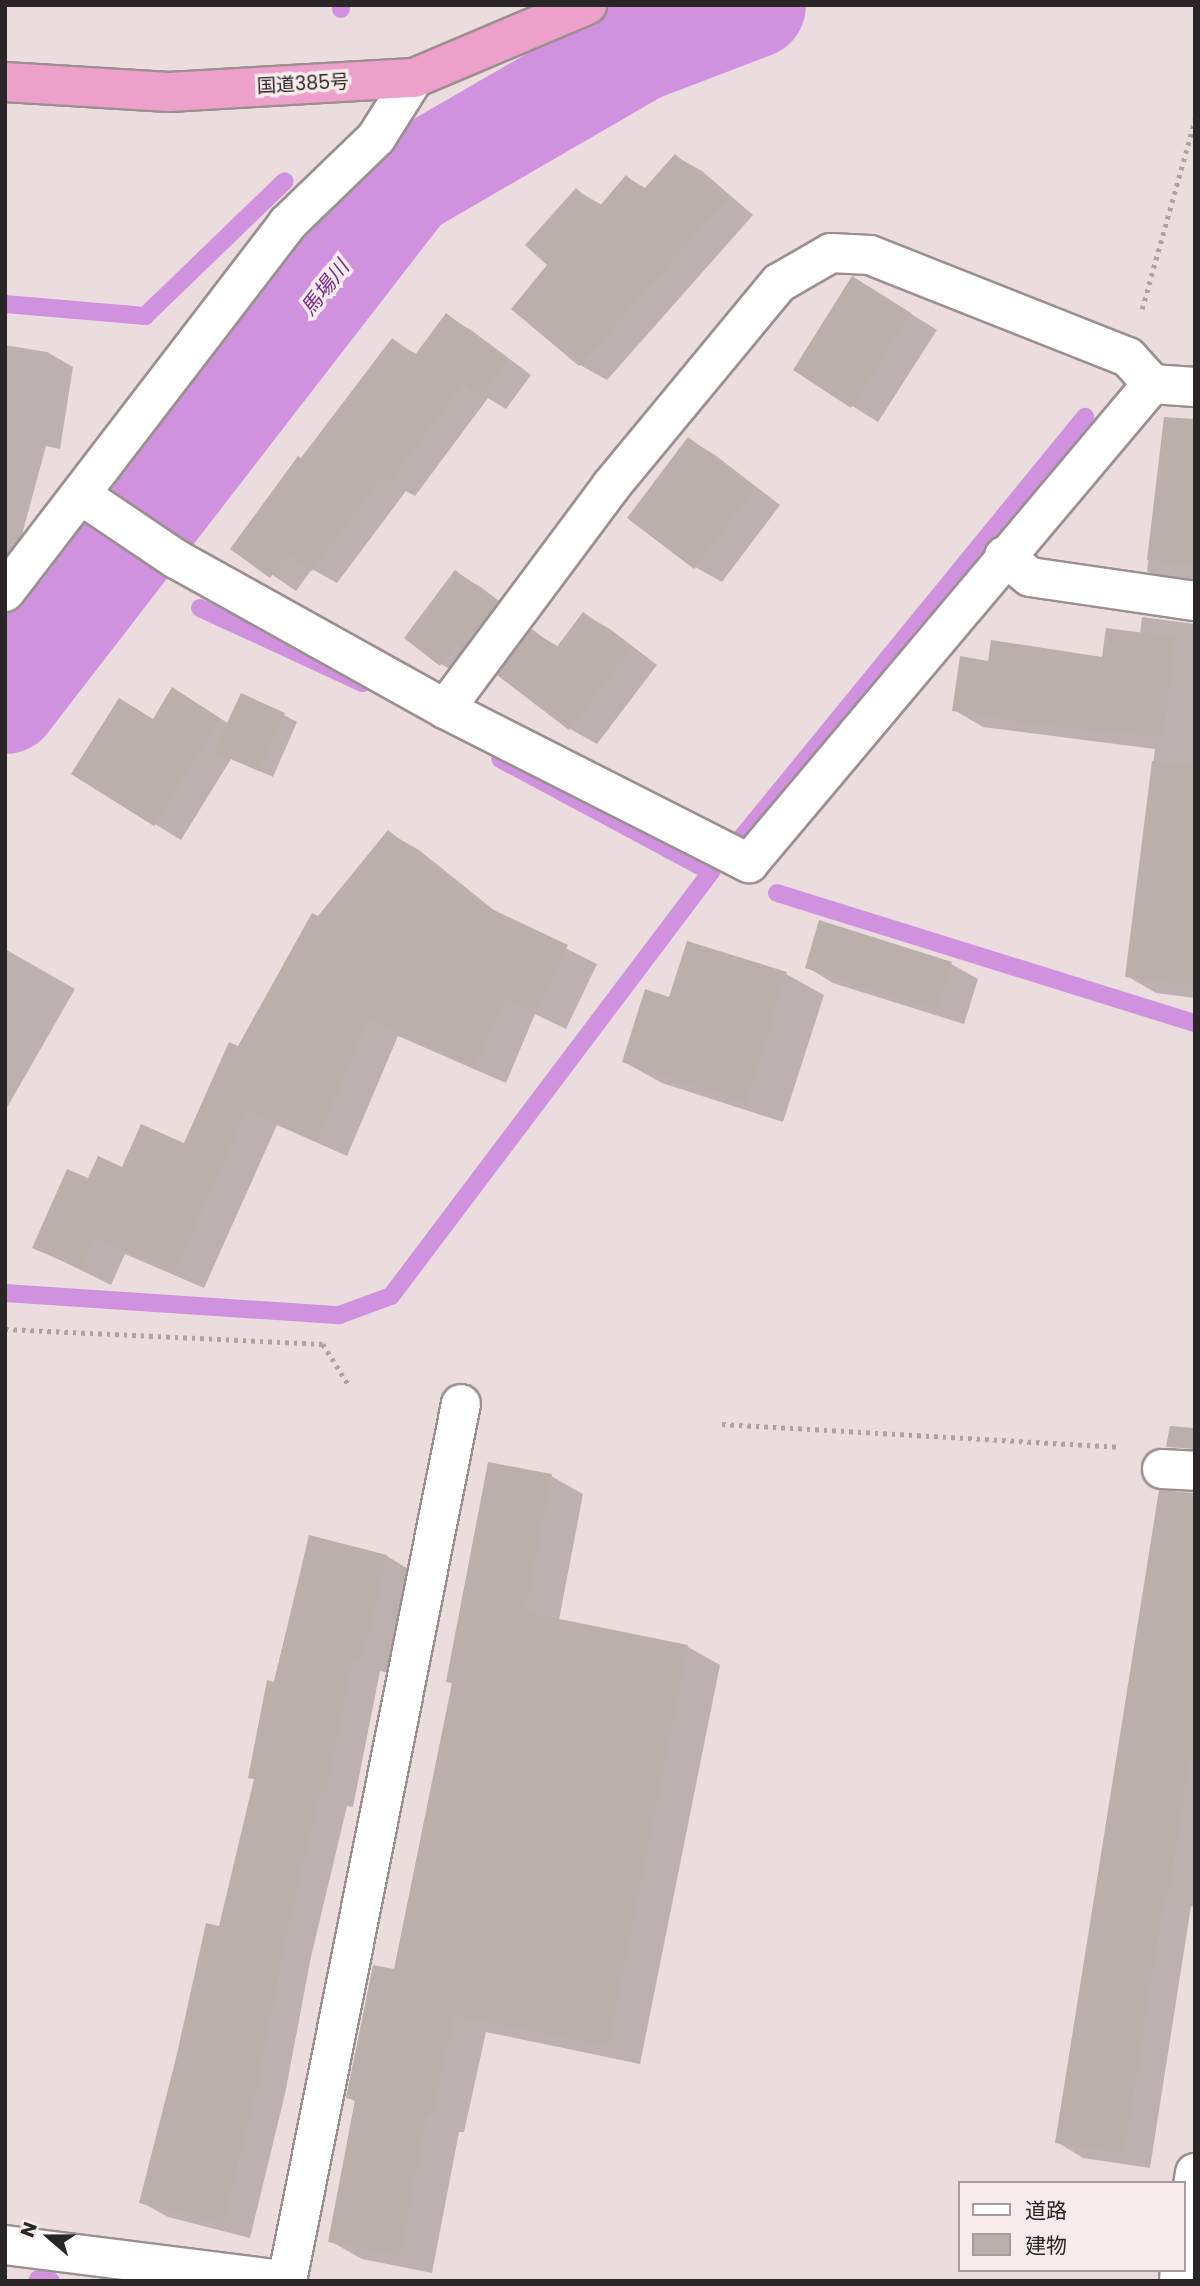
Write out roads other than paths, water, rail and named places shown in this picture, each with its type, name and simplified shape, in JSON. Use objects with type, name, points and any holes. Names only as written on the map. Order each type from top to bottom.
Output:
[{"type":"highway","name":"国道385号","points":[[5,82],[169,92],[414,78],[587,5]]},
{"type":"street","points":[[5,592],[287,224],[376,138],[414,78]]},
{"type":"street","points":[[445,709],[611,486],[779,283],[831,253],[870,255],[1140,370],[1195,387]]},
{"type":"street","points":[[81,495],[176,559],[445,709],[749,863],[1004,556],[1140,370]]},
{"type":"street","points":[[1004,556],[1030,577],[1195,601]]},
{"type":"street","points":[[5,2245],[209,2276],[288,2281],[461,1404]]},
{"type":"street","points":[[1186,2231],[1195,2173]]},
{"type":"waterway","name":"馬場川","points":[[5,701],[405,184],[638,49],[753,5]]},
{"type":"waterway","points":[[5,304],[145,316],[285,181]]},
{"type":"waterway","points":[[738,842],[1085,417]]},
{"type":"waterway","points":[[200,608],[362,683]]},
{"type":"waterway","points":[[5,1293],[339,1315],[391,1296],[711,872],[500,759]]},
{"type":"waterway","points":[[777,893],[1195,1023]]},
{"type":"waterway","points":[[38,2279],[51,2281]]}]
